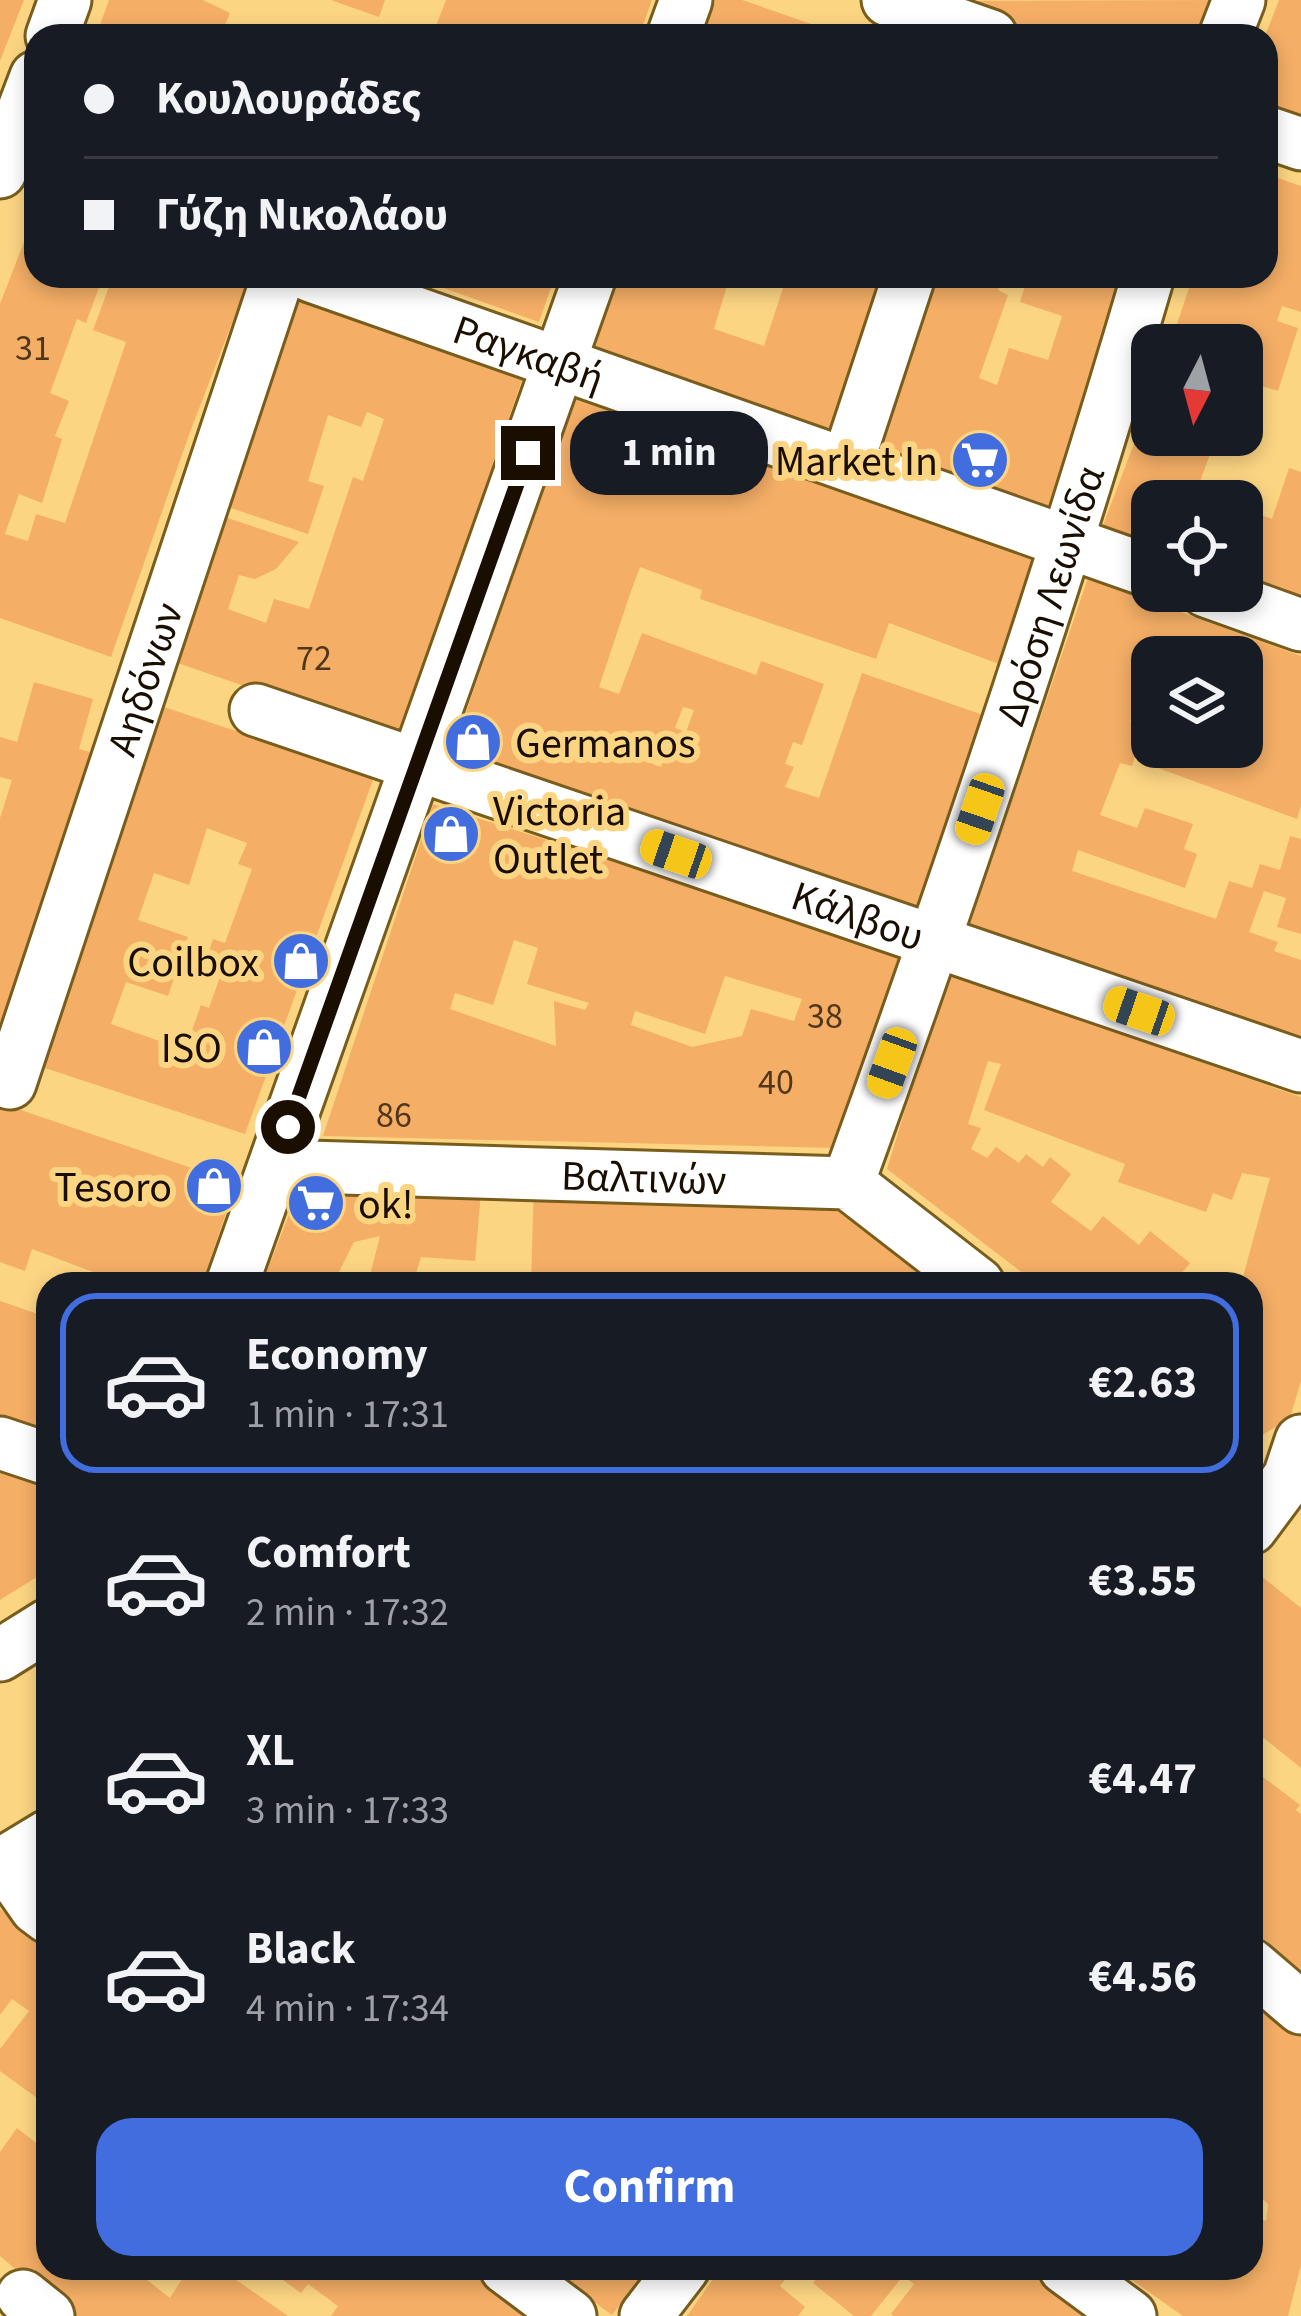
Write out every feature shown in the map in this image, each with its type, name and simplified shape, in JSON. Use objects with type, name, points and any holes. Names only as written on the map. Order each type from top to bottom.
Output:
[{"type":"street","points":[[888,0],[955,24]]},
{"type":"street","points":[[0,168],[24,107]]},
{"type":"street","name":"Αηδόνων","points":[[10,1083],[274,288]]},
{"type":"street","name":"Ραγκαβή","points":[[345,288],[1131,565]]},
{"type":"street","points":[[236,1272],[586,288]]},
{"type":"street","points":[[847,464],[905,288]]},
{"type":"street","name":"Δρόση Λεωνίδα","points":[[848,1183],[936,942],[1070,543],[1144,288]]},
{"type":"street","points":[[1263,611],[1301,625]]},
{"type":"street","name":"Κάλβου","points":[[256,710],[1301,1066]]},
{"type":"street","name":"Βαλτινών","points":[[275,1166],[848,1183]]},
{"type":"street","points":[[848,1183],[963,1272]]},
{"type":"street","points":[[1268,1515],[1289,1477],[1301,1441]]},
{"type":"street","points":[[0,1443],[36,1456]]},
{"type":"street","points":[[0,1655],[36,1632]]},
{"type":"street","points":[[36,1843],[2,1864],[36,1908]]},
{"type":"street","points":[[1263,1975],[1301,2008]]},
{"type":"street","points":[[522,2280],[570,2316]]},
{"type":"street","points":[[646,2316],[674,2280]]},
{"type":"street","points":[[1081,2280],[1130,2316]]},
{"type":"building","points":[[0,0],[24,0],[0,61]]},
{"type":"building","points":[[109,0],[203,0],[230,13],[226,24],[100,24]]},
{"type":"building","points":[[331,0],[385,0],[379,17]]},
{"type":"building","points":[[446,0],[652,0],[643,24],[437,24]]},
{"type":"building","points":[[715,0],[742,0],[811,24],[706,24]]},
{"type":"building","points":[[1223,0],[1214,24],[1004,24],[938,1]]},
{"type":"building","points":[[1279,0],[1301,0],[1301,122],[1278,113],[1278,24],[1270,24]]},
{"type":"building","points":[[1278,178],[1301,186],[1301,312],[1282,306],[1277,321],[1298,328],[1278,391],[1263,386],[1263,324],[1177,324],[1189,288],[1278,288]]},
{"type":"building","points":[[24,242],[24,288],[99,288],[86,323],[77,319],[50,393],[69,401],[55,436],[62,439],[42,503],[19,494],[5,534],[28,541],[36,514],[65,523],[126,342],[93,330],[109,288],[245,288],[111,657],[0,618],[0,304]]},
{"type":"building","points":[[444,288],[551,288],[539,322]]},
{"type":"building","points":[[615,288],[726,288],[714,329],[764,346],[783,288],[883,288],[835,437],[592,352]]},
{"type":"building","points":[[925,288],[999,288],[1008,295],[979,378],[997,385],[1009,348],[1048,360],[1062,316],[1020,302],[1024,288],[1122,288],[1042,523],[866,463]]},
{"type":"building","points":[[287,293],[523,377],[398,739],[160,657],[210,512],[299,542],[276,569],[255,579],[239,575],[228,609],[266,623],[274,599],[309,609],[353,477],[363,481],[384,419],[367,412],[361,427],[328,415],[308,481],[324,486],[308,534],[213,502]]},
{"type":"building","points":[[575,399],[1037,560],[999,664],[889,623],[876,659],[700,599],[702,590],[640,567],[629,597],[599,687],[619,694],[642,633],[756,675],[761,661],[824,684],[802,745],[793,742],[785,764],[794,767],[785,787],[819,798],[862,673],[986,716],[914,917],[450,758]],"holes":[[[683,707],[694,710],[686,732],[675,728]],[[649,741],[668,748],[661,767],[642,760]]]},
{"type":"building","points":[[1131,451],[1131,456],[1209,456],[1200,480],[1131,480],[1131,538],[1102,528]]},
{"type":"building","points":[[1289,468],[1301,472],[1301,595],[1263,582],[1263,516],[1272,519]]},
{"type":"building","points":[[1088,578],[1131,594],[1131,612],[1181,612],[1246,636],[1131,636],[1131,766],[1120,763],[1100,815],[1137,828],[1145,808],[1193,824],[1184,849],[1197,854],[1185,888],[1078,850],[1072,871],[1216,919],[1229,881],[1252,888],[1260,864],[1280,870],[1290,836],[1301,839],[1301,934],[1277,927],[1286,898],[1264,891],[1249,932],[1278,942],[1274,951],[1301,960],[1301,1044],[967,933]]},
{"type":"building","points":[[1263,642],[1301,656],[1301,806],[1297,819],[1158,768],[1263,768]]},
{"type":"building","points":[[34,682],[93,699],[79,749],[93,753],[0,1040],[0,818],[12,780],[0,777],[0,737],[17,742]]},
{"type":"building","points":[[155,704],[374,777],[245,1134],[39,1066]],"holes":[[[207,828],[247,843],[238,864],[252,869],[225,943],[213,939],[204,966],[222,971],[209,1008],[201,1005],[185,1050],[111,1024],[126,982],[168,996],[188,937],[138,920],[154,873],[189,885]]]},
{"type":"building","points":[[433,804],[631,867],[751,899],[907,953],[835,1148],[323,1136]],"holes":[[[514,940],[538,948],[527,984],[589,1003],[585,1010],[554,1001],[556,1046],[450,1009],[455,993],[493,1005]],[[725,976],[802,999],[794,1021],[751,1009],[742,1036],[692,1047],[631,1025],[635,1011],[705,1034]]]},
{"type":"building","points":[[947,973],[1301,1097],[1301,1381],[1290,1418],[1263,1435],[1263,1272],[1244,1272],[1270,1178],[1242,1173],[1232,1200],[1213,1193],[1206,1212],[1118,1182],[1125,1164],[984,1110],[1001,1064],[988,1061],[968,1124],[981,1128],[971,1149],[987,1158],[996,1147],[1019,1163],[1026,1154],[1043,1167],[1050,1157],[1071,1174],[1051,1202],[1091,1231],[1103,1216],[1139,1245],[1150,1231],[1190,1263],[1183,1272],[1021,1272],[887,1169]]},
{"type":"building","points":[[0,1103],[236,1183],[206,1272],[93,1272],[32,1249],[25,1271],[0,1262]]},
{"type":"building","points":[[302,1181],[482,1181],[475,1261],[421,1257],[416,1272],[371,1272],[380,1236],[354,1242],[339,1272],[267,1272]]},
{"type":"building","points":[[534,1182],[845,1194],[934,1272],[531,1272]]},
{"type":"building","points":[[0,1301],[36,1313],[36,1435],[0,1422]]},
{"type":"building","points":[[0,1463],[36,1473],[36,1578],[0,1600]]},
{"type":"building","points":[[1263,1577],[1301,1608],[1301,1768],[1263,1737]]},
{"type":"building","points":[[1263,1777],[1300,1805],[1296,1810],[1301,1814],[1301,1972],[1263,1938]]},
{"type":"building","points":[[0,1909],[36,1937],[36,2097],[0,2071],[0,2049],[29,2011],[12,1999],[0,2015]]},
{"type":"building","points":[[1263,2002],[1301,2029],[1301,2265],[1288,2316],[1183,2316],[1132,2280],[1263,2280],[1263,2220],[1268,2204],[1263,2199]]},
{"type":"building","points":[[17,2128],[36,2143],[36,2280],[147,2280],[170,2298],[181,2280],[236,2280],[288,2316],[70,2316],[0,2256],[0,2152]]},
{"type":"building","points":[[283,2280],[494,2280],[540,2316],[331,2316],[338,2306],[308,2284],[301,2293]]},
{"type":"building","points":[[564,2280],[639,2280],[612,2315]]},
{"type":"building","points":[[712,2280],[785,2280],[780,2286],[805,2307],[798,2316],[687,2316]]},
{"type":"building","points":[[900,2280],[871,2316],[854,2316],[813,2283]]},
{"type":"building","points":[[908,2280],[1048,2280],[1102,2316],[891,2314],[914,2284]]},
{"type":"place","name":"Market In","points":[[980,460]]},
{"type":"place","name":"Germanos","points":[[473,742]]},
{"type":"place","name":"Victoria Outlet","points":[[451,834]]},
{"type":"place","name":"Coilbox","points":[[301,961]]},
{"type":"place","name":"ISO","points":[[264,1047]]},
{"type":"place","name":"Tesoro","points":[[214,1186]]},
{"type":"place","name":"ok!","points":[[316,1203]]},
{"type":"route","points":[[288,1127],[528,453]]}]
